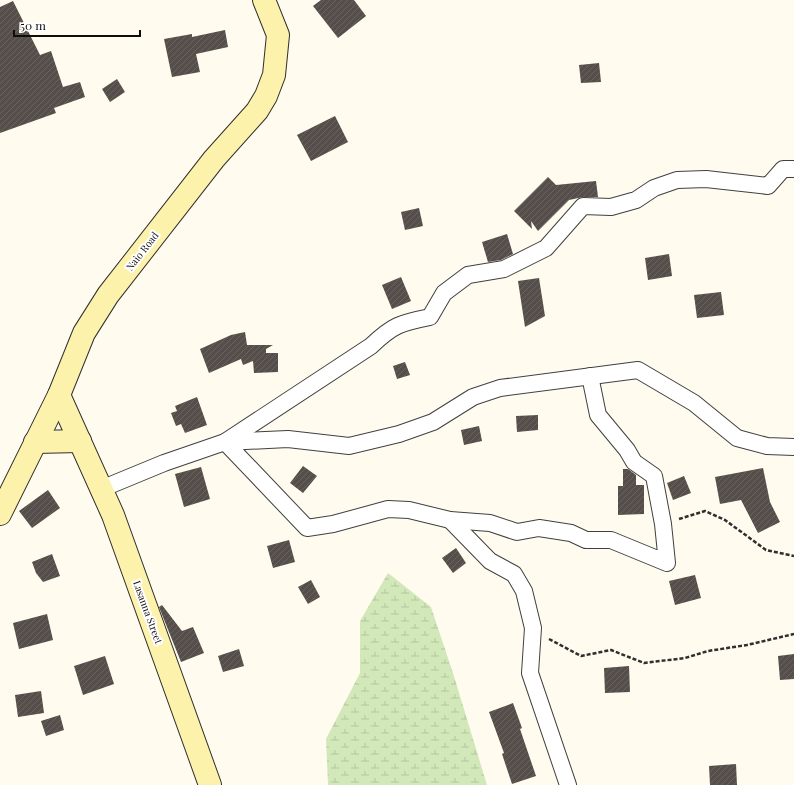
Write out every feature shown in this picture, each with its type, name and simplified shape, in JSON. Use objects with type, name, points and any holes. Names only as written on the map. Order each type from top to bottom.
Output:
[{"type":"street","name":"Naio Road","points":[[0,514],[59,395],[84,334],[108,295],[214,159],[257,111],[266,96],[274,75],[278,35],[264,0]]},
{"type":"street","points":[[101,489],[164,463],[225,442],[370,346],[387,330],[402,323],[430,317],[444,293],[468,275],[504,269],[546,248],[583,206],[611,207],[636,200],[654,188],[677,180],[706,179],[768,186],[783,169],[794,169]]},
{"type":"street","points":[[225,442],[288,439],[349,446],[399,434],[433,422],[473,397],[500,388],[638,370],[694,403],[737,438],[767,446],[794,447]]},
{"type":"street","points":[[225,442],[307,528],[333,524],[388,509],[409,510],[450,520],[490,523],[517,532],[539,528],[571,533],[586,540],[610,540],[667,563],[663,524],[654,476],[634,462],[627,450],[598,415],[590,376]]},
{"type":"street","name":"Lasanna Street","points":[[59,395],[113,515],[210,785]]},
{"type":"street","points":[[35,442],[80,441]]},
{"type":"street","points":[[450,520],[490,561],[514,574],[524,591],[533,628],[530,673],[568,785]]},
{"type":"path","points":[[663,524],[705,511],[725,520],[766,550],[794,556]]},
{"type":"path","points":[[533,628],[581,656],[611,650],[644,663],[685,658],[708,651],[747,645],[794,634]]},
{"type":"green space","points":[[388,573],[431,607],[487,785],[328,785],[326,739],[360,673],[360,621]]},
{"type":"building","points":[[321,0],[354,0],[366,16],[338,38],[313,6]]},
{"type":"building","points":[[13,1],[40,55],[51,51],[63,87],[80,82],[85,97],[54,108],[56,113],[0,133],[0,7]]},
{"type":"building","points":[[225,30],[228,47],[196,54],[200,72],[172,77],[164,39],[192,34],[192,37]]},
{"type":"building","points":[[599,63],[601,82],[581,83],[579,65]]},
{"type":"building","points":[[117,79],[125,92],[110,102],[102,89]]},
{"type":"building","points":[[335,116],[348,142],[311,161],[297,135]]},
{"type":"building","points":[[548,177],[556,185],[596,181],[598,197],[583,197],[569,200],[538,231],[531,221],[532,229],[514,211]]},
{"type":"building","points":[[419,208],[423,226],[405,230],[401,212]]},
{"type":"building","points":[[507,234],[513,254],[501,260],[488,262],[482,242]]},
{"type":"building","points":[[669,254],[672,276],[648,280],[645,258]]},
{"type":"building","points":[[401,277],[411,301],[392,309],[382,285]]},
{"type":"building","points":[[539,278],[545,316],[525,327],[518,281]]},
{"type":"building","points":[[721,292],[724,315],[697,318],[694,295]]},
{"type":"building","points":[[245,332],[247,345],[273,345],[266,349],[266,353],[278,353],[278,372],[254,373],[253,361],[243,365],[241,359],[209,373],[200,349],[231,335]]},
{"type":"building","points":[[405,362],[410,375],[397,379],[393,366]]},
{"type":"building","points":[[197,397],[207,425],[185,433],[181,424],[176,426],[171,413],[177,411],[175,406]]},
{"type":"building","points":[[538,415],[538,430],[517,432],[516,416]]},
{"type":"building","points":[[479,426],[482,441],[464,445],[461,430]]},
{"type":"building","points":[[303,466],[317,476],[303,493],[290,483]]},
{"type":"building","points":[[201,467],[210,499],[184,507],[175,474]]},
{"type":"building","points":[[763,468],[770,502],[780,522],[758,533],[741,500],[720,504],[715,477]]},
{"type":"building","points":[[623,469],[628,469],[636,475],[636,485],[644,485],[644,514],[618,515],[618,486],[623,486]]},
{"type":"building","points":[[684,476],[691,493],[673,500],[667,483]]},
{"type":"building","points":[[48,490],[60,508],[32,528],[19,511]]},
{"type":"building","points":[[289,540],[295,562],[273,568],[267,546]]},
{"type":"building","points":[[456,548],[466,563],[453,573],[442,558]]},
{"type":"building","points":[[52,554],[60,576],[43,582],[36,573],[32,562]]},
{"type":"building","points":[[695,575],[701,598],[675,605],[669,581]]},
{"type":"building","points":[[311,580],[320,597],[308,604],[298,587]]},
{"type":"building","points":[[162,605],[182,631],[193,627],[204,653],[181,662],[159,607]]},
{"type":"building","points":[[47,614],[53,640],[19,649],[13,623]]},
{"type":"building","points":[[239,649],[244,666],[223,672],[218,656]]},
{"type":"building","points":[[794,654],[794,679],[780,680],[778,656]]},
{"type":"building","points":[[105,656],[114,684],[83,695],[74,666]]},
{"type":"building","points":[[629,666],[630,692],[605,693],[604,668]]},
{"type":"building","points":[[41,691],[44,713],[18,717],[15,695]]},
{"type":"building","points":[[513,703],[536,776],[512,784],[502,754],[504,753],[489,712]]},
{"type":"building","points":[[60,715],[64,730],[46,736],[41,721]]},
{"type":"building","points":[[736,764],[737,785],[710,785],[709,766]]}]
